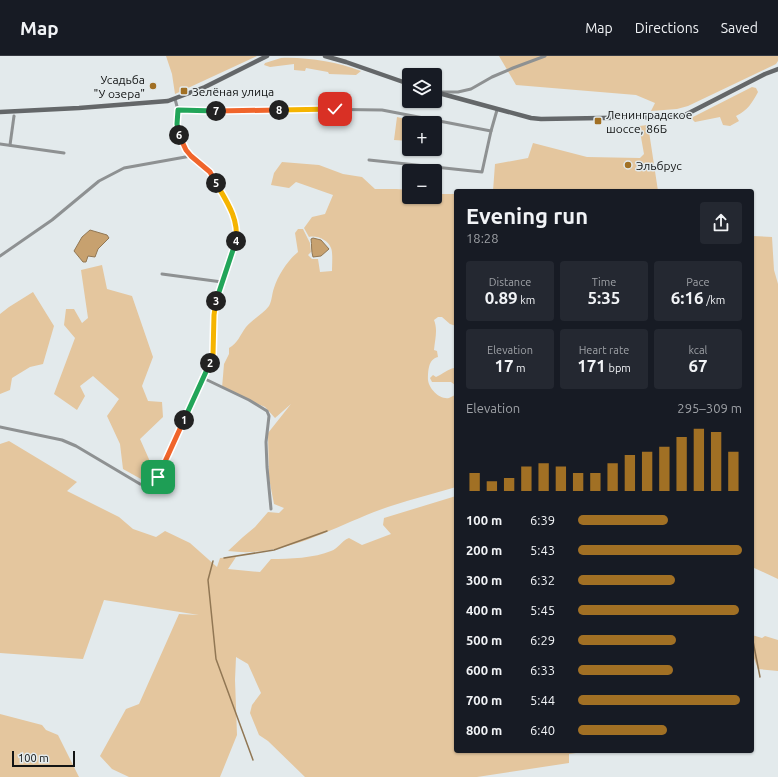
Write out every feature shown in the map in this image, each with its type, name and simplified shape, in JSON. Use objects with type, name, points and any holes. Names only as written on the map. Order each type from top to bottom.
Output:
[{"type":"main road","points":[[0,112],[58,110],[144,104],[175,99],[205,87],[267,56]]},
{"type":"main road","points":[[325,56],[402,82]]},
{"type":"main road","points":[[442,94],[520,116],[541,119],[662,117],[685,115],[765,74],[778,69]]},
{"type":"street","points":[[442,92],[458,92],[471,89],[492,77],[545,56]]},
{"type":"street","points":[[0,427],[62,440],[76,446],[140,484],[150,485],[158,477],[213,355],[214,315],[217,296],[236,243],[238,230],[233,216],[210,172],[191,156],[179,136],[177,124],[178,110],[175,99]]},
{"type":"street","points":[[178,110],[382,110],[491,131]]},
{"type":"street","points":[[369,160],[482,172],[497,110]]},
{"type":"street","points":[[10,145],[14,116]]},
{"type":"street","points":[[0,144],[64,153]]},
{"type":"street","points":[[0,256],[52,220],[99,182],[124,168],[191,156]]},
{"type":"street","points":[[162,274],[222,282]]},
{"type":"street","points":[[203,378],[249,400],[267,411],[269,416],[266,442],[267,468],[271,509]]},
{"type":"shaded area","points":[[166,56],[257,56],[175,94],[172,74]]},
{"type":"shaded area","points":[[499,56],[778,56],[778,61],[776,64],[688,106],[677,109],[651,111],[655,103],[636,95],[516,85]]},
{"type":"shaded area","points":[[281,58],[301,58],[322,61],[361,71],[356,75],[329,74],[328,72],[306,68],[305,71],[294,70],[294,64],[270,67],[264,65],[265,63]]},
{"type":"shaded area","points":[[752,87],[756,88],[758,92],[756,96],[747,109],[736,116],[739,121],[730,126],[723,125],[720,117],[695,122],[692,119],[693,117]]},
{"type":"shaded area","points":[[397,117],[402,118],[402,141],[394,140]]},
{"type":"shaded area","points":[[648,125],[658,189],[493,189],[495,164],[528,158],[533,143],[587,157],[640,158],[644,154],[639,126]]},
{"type":"shaded area","points":[[282,162],[319,165],[343,174],[362,177],[375,189],[402,189],[402,204],[442,204],[442,194],[454,194],[454,325],[442,317],[438,317],[434,320],[436,331],[434,350],[437,351],[438,357],[430,363],[428,380],[430,387],[439,396],[449,398],[454,396],[454,488],[384,508],[321,535],[285,547],[266,551],[228,551],[255,527],[268,512],[279,513],[284,508],[274,504],[269,478],[268,433],[291,404],[275,418],[265,407],[222,388],[224,364],[229,354],[229,348],[237,341],[246,327],[269,306],[274,288],[281,273],[287,263],[298,252],[295,233],[298,229],[303,229],[310,243],[311,252],[308,255],[312,259],[318,259],[320,272],[332,271],[332,252],[330,245],[322,239],[309,237],[304,228],[312,217],[325,214],[333,195],[296,182],[289,188],[271,185],[274,173]]},
{"type":"shaded area","points":[[90,230],[107,235],[109,238],[98,249],[95,257],[88,256],[86,262],[83,262],[74,251],[82,237]]},
{"type":"shaded area","points":[[754,236],[772,237],[774,270],[778,284],[778,579],[754,568]]},
{"type":"shaded area","points":[[311,239],[321,240],[329,249],[321,256],[313,257]]},
{"type":"shaded area","points":[[102,265],[107,289],[132,296],[153,357],[142,386],[148,401],[162,402],[163,417],[140,439],[152,466],[151,475],[141,479],[123,469],[120,444],[107,416],[119,399],[93,376],[80,386],[85,396],[77,410],[54,394],[75,338],[64,325],[66,309],[74,309],[82,323],[88,318],[81,270]]},
{"type":"shaded area","points":[[33,292],[54,326],[43,364],[30,367],[12,378],[10,390],[0,394],[0,314]]},
{"type":"shaded area","points":[[454,368],[454,384],[451,382],[432,382],[430,378],[433,375],[436,377]]},
{"type":"shaded area","points":[[9,441],[77,482],[67,491],[119,517],[133,529],[156,537],[165,531],[190,543],[217,567],[220,558],[236,557],[228,569],[260,572],[271,559],[302,558],[325,553],[338,547],[349,538],[362,545],[391,534],[383,525],[384,518],[454,497],[454,753],[576,753],[569,754],[569,763],[477,777],[305,777],[268,741],[259,735],[250,713],[252,705],[261,693],[248,664],[236,657],[235,680],[237,735],[220,777],[129,777],[112,769],[100,756],[126,709],[139,704],[179,614],[199,615],[104,600],[83,659],[0,653],[0,444]]},
{"type":"shaded area","points":[[754,636],[762,638],[765,636],[778,640],[778,671],[758,669],[754,658]]},
{"type":"shaded area","points":[[0,714],[42,725],[46,730],[58,735],[79,777],[0,777]]},
{"type":"waterway","points":[[224,558],[274,550],[327,531]]},
{"type":"waterway","points":[[213,561],[208,580],[216,659],[253,760]]},
{"type":"waterway","points":[[754,646],[760,677]]},
{"type":"place","name":"Усадьба \"У озера\"","points":[[153,86]]},
{"type":"place","name":"Зелёная улица","points":[[184,91]]},
{"type":"place","name":"Ленинградское шоссе, 86Б","points":[[598,121]]},
{"type":"place","name":"Эльбрус","points":[[628,165]]},
{"type":"route","points":[[158,477],[213,355],[214,315],[217,296],[236,243],[238,230],[233,216],[210,172],[186,150],[179,136],[177,124],[178,110],[270,111],[335,109]]}]
